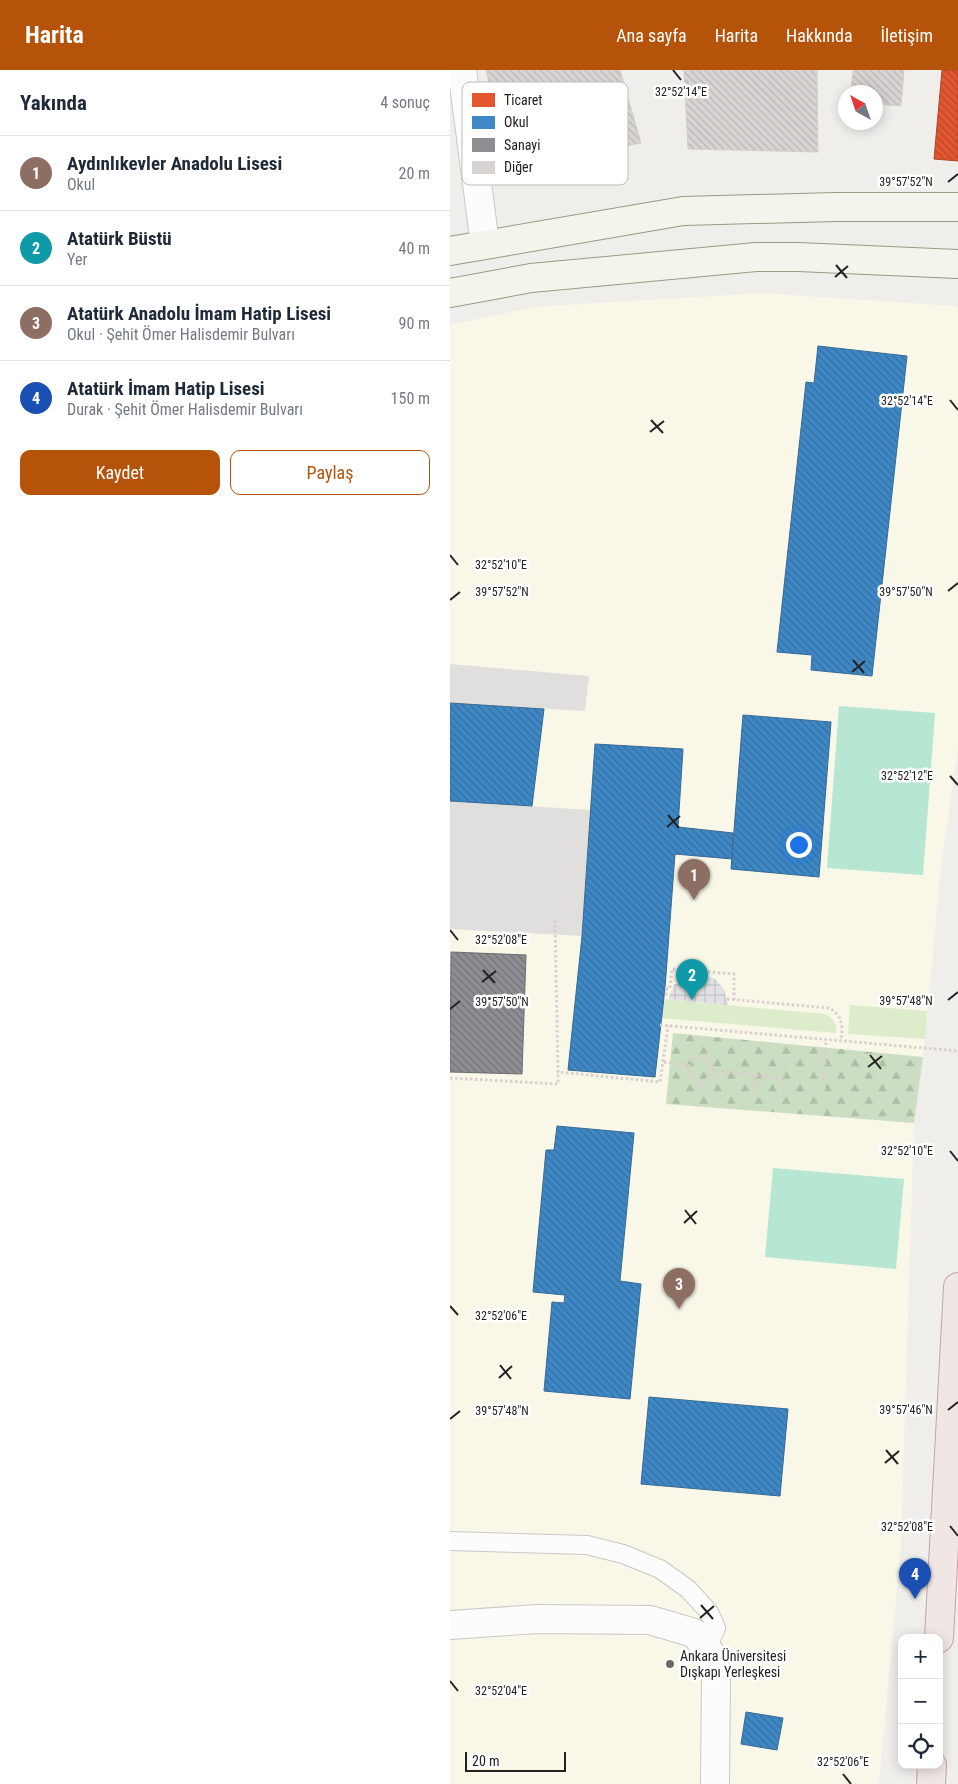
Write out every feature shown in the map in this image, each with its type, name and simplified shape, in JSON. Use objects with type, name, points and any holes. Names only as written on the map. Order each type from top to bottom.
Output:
[{"type":"highway","points":[[939,1634],[958,1287]]},
{"type":"highway","points":[[931,1784],[932,1769]]},
{"type":"main road","points":[[450,251],[684,211],[835,207],[958,207]]},
{"type":"main road","points":[[450,293],[531,278],[756,257],[958,264]]},
{"type":"street","points":[[477,185],[485,244]]},
{"type":"street","points":[[450,1624],[538,1619],[650,1620],[694,1632],[712,1655],[716,1674],[715,1784]]},
{"type":"lane","points":[[450,1541],[587,1545],[623,1554],[660,1569],[688,1589],[709,1612],[716,1628],[707,1648]]},
{"type":"path","points":[[450,1078],[558,1084],[555,920]]},
{"type":"path","points":[[669,994],[666,994],[666,988],[670,988],[672,969],[734,974],[734,1000]]},
{"type":"path","points":[[727,999],[830,1008],[840,1018],[842,1028],[841,1040]]},
{"type":"path","points":[[660,1025],[958,1051]]},
{"type":"path","points":[[558,1072],[660,1082],[668,1026]]},
{"type":"path","points":[[824,1090],[826,1039]]},
{"type":"path","points":[[704,1057],[710,1051]]},
{"type":"path","points":[[700,1056],[710,1062],[712,1071],[708,1078],[701,1081],[690,1077],[687,1069],[688,1065],[692,1058],[700,1056]]},
{"type":"path","points":[[736,1073],[738,1060]]},
{"type":"path","points":[[783,1099],[783,1079],[786,1061]]},
{"type":"path","points":[[664,1062],[688,1065]]},
{"type":"path","points":[[712,1071],[783,1079]]},
{"type":"path","points":[[754,1075],[757,1096]]},
{"type":"path","points":[[699,1098],[701,1081]]},
{"type":"shaded area","points":[[761,293],[955,306],[958,308],[958,748],[940,876],[925,1039],[914,1123],[901,1544],[879,1784],[450,1784],[450,325],[534,307]]},
{"type":"shaded area","points":[[450,664],[589,676],[585,711],[450,703]]},
{"type":"shaded area","points":[[450,801],[590,810],[582,936],[450,929]]},
{"type":"shaded area","points":[[693,975],[702,975],[715,979],[724,989],[728,1005],[668,999],[674,985]]},
{"type":"green space","points":[[839,706],[935,713],[923,875],[827,868]]},
{"type":"green space","points":[[663,999],[824,1014],[834,1021],[836,1033],[661,1018]]},
{"type":"green space","points":[[850,1005],[927,1011],[925,1039],[848,1034]]},
{"type":"green space","points":[[673,1033],[923,1057],[914,1123],[666,1104]]},
{"type":"green space","points":[[773,1168],[904,1179],[896,1269],[765,1257]]},
{"type":"building: Ticaret","points":[[942,70],[958,70],[958,161],[934,159]]},
{"type":"building: Okul","points":[[818,346],[907,356],[872,676],[811,670],[812,655],[777,652],[806,382],[814,383]]},
{"type":"building: Okul","points":[[450,703],[544,709],[532,806],[450,801]]},
{"type":"building: Okul","points":[[743,715],[831,722],[819,877],[731,869]]},
{"type":"building: Okul","points":[[595,744],[683,749],[678,827],[733,833],[732,859],[675,854],[665,988],[655,1077],[568,1070],[582,936]]},
{"type":"building: Okul","points":[[557,1126],[634,1133],[620,1281],[641,1284],[630,1399],[544,1391],[552,1302],[564,1303],[565,1295],[533,1292],[546,1150],[554,1150]]},
{"type":"building: Okul","points":[[649,1397],[788,1409],[780,1496],[641,1484]]},
{"type":"building: Okul","points":[[746,1712],[783,1718],[777,1750],[741,1744]]},
{"type":"building: Sanayi","points":[[451,952],[526,955],[522,1074],[450,1072]]},
{"type":"building: Diğer","points":[[486,70],[620,70],[623,82],[489,82]]},
{"type":"building: Diğer","points":[[684,70],[817,70],[818,152],[688,149]]},
{"type":"building: Diğer","points":[[853,70],[904,70],[901,106],[883,105],[883,85],[852,85]]},
{"type":"building: Diğer","points":[[628,98],[641,143],[628,145]]},
{"type":"place","name":"Aydınlıkevler Anadolu Lisesi","points":[[694,900]]},
{"type":"place","name":"Atatürk Büstü","points":[[692,1000]]},
{"type":"place","name":"Atatürk Anadolu İmam Hatip Lisesi","points":[[679,1309]]},
{"type":"place","name":"Atatürk İmam Hatip Lisesi","points":[[915,1599]]},
{"type":"place","name":"Ankara Üniversitesi Dışkapı Yerleşkesi","points":[[670,1664]]}]
